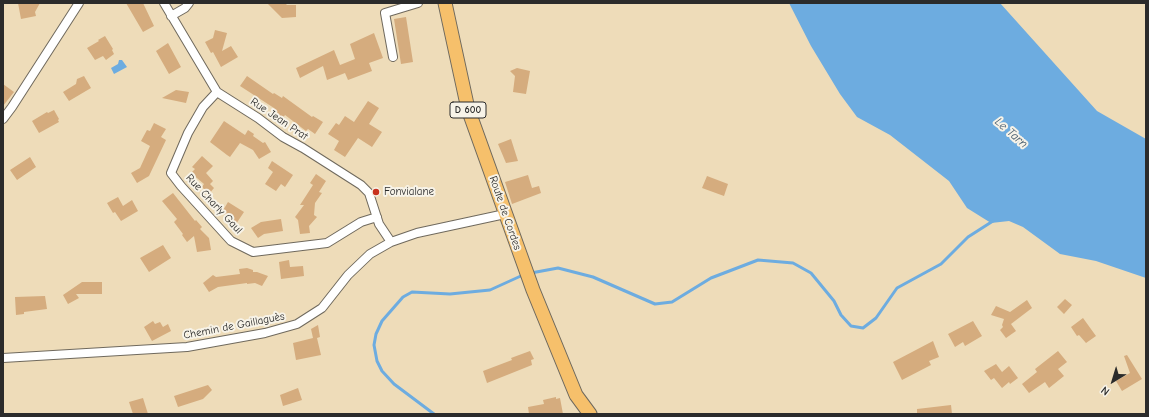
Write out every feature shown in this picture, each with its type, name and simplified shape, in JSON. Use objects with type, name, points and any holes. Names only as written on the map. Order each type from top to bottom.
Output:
[{"type":"main road","name":"Route de Cordes","points":[[445,3],[468,109],[505,214],[522,261],[576,395],[590,414]]},
{"type":"street","points":[[3,119],[79,3]]},
{"type":"street","name":"Rue Jean Prat","points":[[164,3],[217,92],[258,118],[283,137],[361,185],[369,193],[379,224],[391,242]]},
{"type":"street","points":[[171,16],[185,8],[189,3]]},
{"type":"street","points":[[393,57],[385,13],[418,3]]},
{"type":"street","name":"Rue Charly Gaul","points":[[217,92],[203,107],[188,133],[171,173],[231,242],[253,252],[327,243],[361,222],[377,217]]},
{"type":"street","name":"Chemin de Gaillaguès","points":[[3,358],[187,347],[265,333],[297,324],[322,308],[348,275],[370,254],[391,242],[417,233],[505,214]]},
{"type":"water","name":"Le Tarn","points":[[789,3],[1000,3],[1097,111],[1146,139],[1146,278],[1096,261],[1060,254],[1023,227],[1009,221],[991,223],[967,208],[949,181],[890,135],[857,117],[840,94],[811,46]]},
{"type":"water","points":[[119,60],[122,60],[127,67],[114,74],[111,68],[118,64]]},
{"type":"building","points":[[18,3],[40,3],[35,12],[36,16],[21,19]]},
{"type":"building","points":[[126,3],[143,3],[154,26],[143,32]]},
{"type":"building","points":[[267,3],[285,3],[287,5],[296,5],[296,17],[282,18]]},
{"type":"building","points":[[406,17],[413,62],[401,64],[394,19]]},
{"type":"building","points":[[215,30],[227,33],[222,51],[231,46],[238,57],[221,67],[213,52],[211,53],[205,42],[213,38]]},
{"type":"building","points":[[374,33],[383,58],[369,63],[372,71],[348,80],[345,73],[327,80],[323,66],[300,78],[296,68],[334,50],[340,65],[355,59],[350,44]]},
{"type":"building","points":[[105,36],[113,49],[114,54],[106,60],[103,56],[95,60],[87,48]]},
{"type":"building","points":[[168,43],[181,67],[169,74],[156,51]]},
{"type":"building","points":[[517,68],[530,71],[526,94],[513,92],[515,76],[510,71]]},
{"type":"building","points":[[84,76],[91,88],[69,101],[63,92],[76,84],[77,79]]},
{"type":"building","points":[[247,76],[273,94],[274,93],[282,98],[283,96],[312,117],[313,116],[323,122],[315,134],[308,129],[306,131],[285,115],[283,118],[273,111],[274,108],[240,86]]},
{"type":"building","points":[[3,84],[14,92],[3,106]]},
{"type":"building","points":[[176,90],[189,92],[186,103],[162,98]]},
{"type":"building","points":[[368,101],[379,108],[369,124],[382,132],[372,147],[358,138],[345,157],[334,150],[339,141],[328,134],[336,123],[339,125],[345,116],[354,122]]},
{"type":"building","points":[[54,110],[59,122],[39,133],[32,121],[47,112],[48,113]]},
{"type":"building","points":[[224,121],[245,135],[248,130],[254,134],[253,136],[263,143],[265,142],[271,152],[259,159],[253,150],[240,143],[230,157],[210,142]]},
{"type":"building","points":[[154,123],[166,129],[161,137],[166,140],[149,176],[137,183],[131,173],[140,168],[150,146],[141,141],[147,130],[150,131]]},
{"type":"building","points":[[511,139],[518,161],[506,163],[498,144]]},
{"type":"building","points":[[202,156],[213,166],[206,173],[213,181],[210,184],[214,188],[209,194],[202,187],[204,184],[191,173],[195,169],[192,167]]},
{"type":"building","points":[[30,157],[36,167],[17,180],[10,170]]},
{"type":"building","points":[[272,161],[293,175],[285,187],[281,184],[276,191],[265,184],[273,172],[268,168]]},
{"type":"building","points":[[316,174],[326,181],[319,192],[322,193],[315,203],[314,215],[317,217],[309,226],[310,233],[300,234],[298,220],[295,217],[304,205],[300,205],[313,185],[310,183]]},
{"type":"building","points":[[528,175],[532,188],[539,186],[541,193],[512,204],[505,182]]},
{"type":"building","points":[[707,176],[728,184],[724,196],[702,188]]},
{"type":"building","points":[[173,193],[195,221],[196,220],[202,227],[200,229],[209,238],[211,250],[197,252],[194,236],[187,242],[182,235],[183,234],[174,222],[177,219],[162,201]]},
{"type":"building","points":[[118,197],[123,206],[132,200],[138,211],[121,221],[115,212],[113,213],[107,203]]},
{"type":"building","points":[[228,202],[244,212],[236,224],[222,212]]},
{"type":"building","points":[[281,219],[283,231],[264,234],[258,238],[251,228],[261,222]]},
{"type":"building","points":[[163,245],[171,258],[149,272],[140,258]]},
{"type":"building","points":[[289,260],[290,267],[303,266],[304,276],[281,279],[279,262]]},
{"type":"building","points":[[247,268],[253,270],[253,272],[268,276],[262,286],[255,283],[247,283],[218,287],[209,292],[203,283],[213,275],[216,277],[240,274],[239,269]]},
{"type":"building","points":[[82,282],[102,282],[102,294],[76,294],[79,298],[68,304],[63,295]]},
{"type":"building","points":[[45,296],[47,309],[24,312],[24,314],[16,315],[15,297]]},
{"type":"building","points":[[1065,299],[1072,305],[1064,314],[1057,307]]},
{"type":"building","points":[[1027,300],[1032,308],[1011,324],[1016,331],[1006,338],[1000,330],[1003,327],[1002,325],[1004,319],[991,315],[996,306],[1010,312]]},
{"type":"building","points":[[1083,318],[1096,336],[1086,343],[1079,335],[1077,336],[1071,327]]},
{"type":"building","points":[[153,321],[155,324],[160,322],[163,327],[168,324],[171,331],[152,341],[144,327]]},
{"type":"building","points":[[973,321],[982,336],[965,346],[963,342],[955,347],[948,334]]},
{"type":"building","points":[[318,325],[320,337],[317,338],[321,355],[296,360],[293,343],[313,338],[311,329]]},
{"type":"building","points":[[933,341],[939,357],[929,361],[931,365],[902,380],[893,362]]},
{"type":"building","points":[[530,351],[534,359],[531,360],[532,365],[487,383],[483,371],[512,360],[511,358]]},
{"type":"building","points":[[1058,351],[1067,362],[1058,369],[1064,376],[1049,388],[1045,382],[1029,393],[1022,384],[1037,372],[1035,369]]},
{"type":"building","points":[[1127,355],[1142,379],[1122,391],[1116,381],[1130,373],[1124,356]]},
{"type":"building","points":[[996,364],[1002,372],[1009,366],[1018,378],[1010,384],[1009,382],[1002,388],[994,378],[991,380],[984,371]]},
{"type":"building","points":[[208,385],[212,390],[203,399],[178,407],[174,396]]},
{"type":"building","points":[[298,388],[302,400],[283,406],[280,395]]},
{"type":"building","points":[[556,397],[556,399],[560,398],[563,414],[529,414],[528,407],[544,404],[543,400]]},
{"type":"building","points":[[143,398],[148,414],[133,414],[129,402]]},
{"type":"building","points":[[951,405],[952,414],[917,414],[917,409]]},
{"type":"waterway","points":[[531,273],[558,268],[593,277],[655,304],[672,302],[711,278],[758,260],[793,263],[811,273],[834,301],[841,315],[851,326],[863,328],[876,318],[897,288],[941,264],[968,237],[993,221]]},
{"type":"waterway","points":[[434,414],[394,384],[382,371],[377,361],[374,345],[376,334],[382,321],[403,297],[412,292],[450,294],[490,290],[523,275]]},
{"type":"place","name":"Fonvialane","points":[[376,192]]}]
